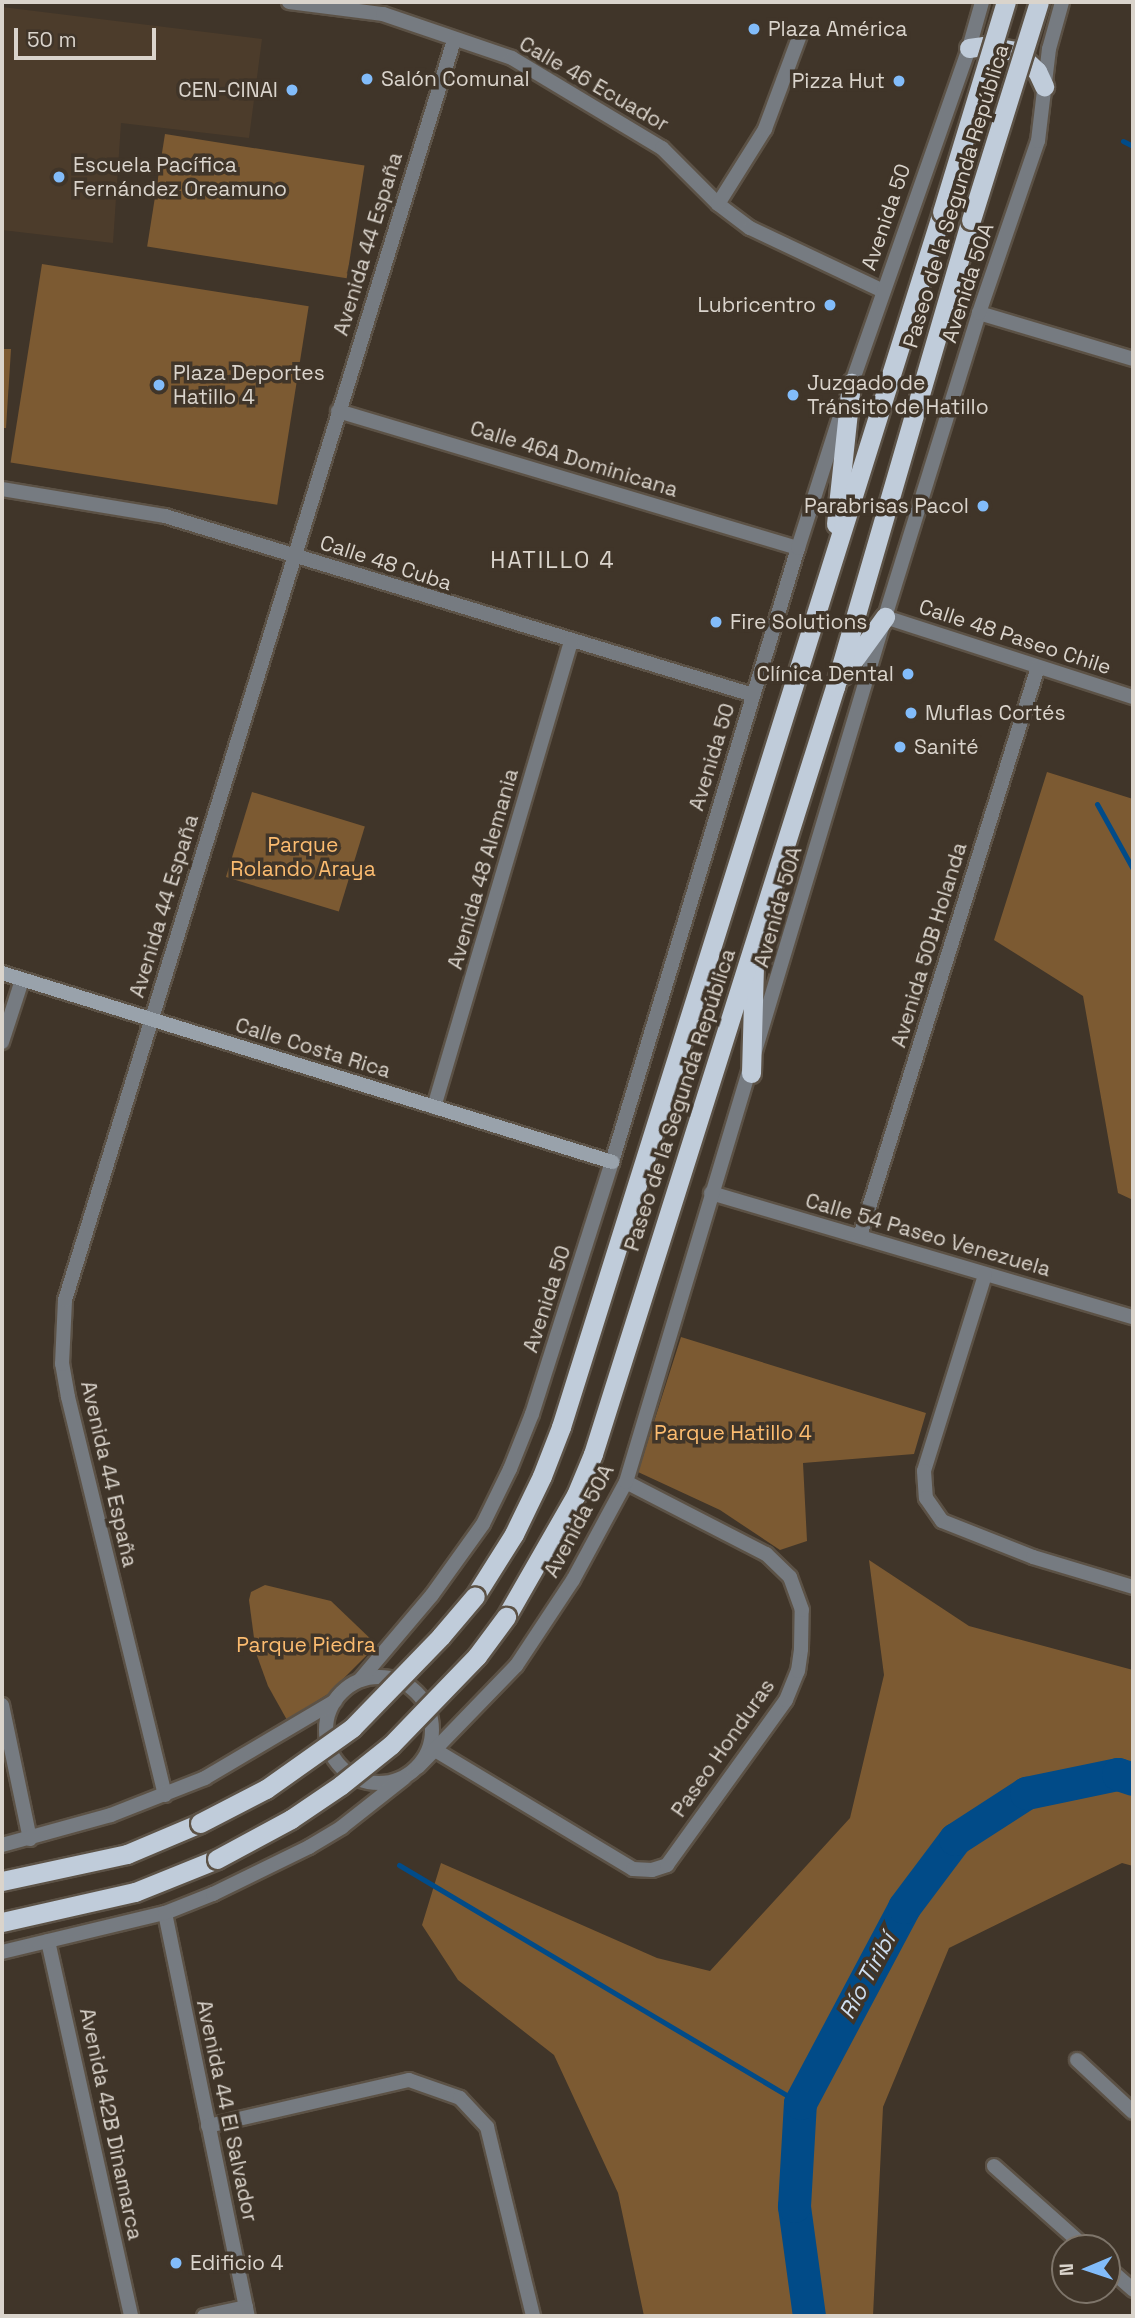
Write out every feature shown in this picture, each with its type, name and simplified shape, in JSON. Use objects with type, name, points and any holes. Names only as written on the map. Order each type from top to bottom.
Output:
[{"type":"highway","name":"Paseo de la Segunda República","points":[[2,1881],[127,1854],[200,1823],[266,1789],[352,1728],[441,1636],[475,1595],[514,1534],[542,1476],[561,1427],[832,568],[1006,2]]},
{"type":"highway","name":"Paseo de la Segunda República","points":[[2,1922],[135,1892],[217,1858],[291,1819],[341,1785],[391,1745],[477,1656],[506,1617],[576,1495],[593,1454],[835,687],[971,220],[1039,2]]},
{"type":"highway","points":[[969,48],[984,46],[1016,51],[1037,71],[1044,86]]},
{"type":"highway","points":[[832,568],[851,383]]},
{"type":"highway","points":[[835,687],[885,617]]},
{"type":"highway","points":[[751,1073],[755,941]]},
{"type":"main road","name":"Calle Costa Rica","points":[[2,973],[612,1162]]},
{"type":"street","name":"Calle 46 Ecuador","points":[[289,2],[383,14],[512,58],[565,87],[663,148],[718,204],[750,228],[883,291]]},
{"type":"street","name":"Avenida 50","points":[[360,1680],[432,1595],[483,1524],[510,1469],[532,1413],[612,1162],[798,548],[851,383],[969,48],[982,2]]},
{"type":"street","name":"Avenida 50A","points":[[418,1767],[516,1667],[573,1580],[626,1482],[710,1193],[751,1073],[885,617],[979,313],[1038,141],[1049,49],[1062,2]]},
{"type":"street","points":[[718,204],[765,129],[800,35]]},
{"type":"street","name":"Avenida 44 España","points":[[164,1796],[68,1397],[61,1343],[65,1300],[454,40]]},
{"type":"street","points":[[979,313],[1133,359]]},
{"type":"street","name":"Calle 46A Dominicana","points":[[338,411],[798,548]]},
{"type":"street","name":"Calle 48 Cuba","points":[[2,489],[165,516],[571,642],[753,695]]},
{"type":"street","name":"Calle 48 Paseo Chile","points":[[885,617],[1133,697]]},
{"type":"street","name":"Avenida 48 Alemania","points":[[434,1107],[571,642]]},
{"type":"street","name":"Avenida 50B Holanda","points":[[860,1236],[1038,667]]},
{"type":"street","points":[[2,1042],[22,980]]},
{"type":"street","name":"Calle 54 Paseo Venezuela","points":[[710,1193],[1133,1317]]},
{"type":"street","points":[[985,1275],[924,1471],[926,1498],[942,1521],[1033,1557],[1133,1587]]},
{"type":"street","name":"Paseo Honduras","points":[[435,1750],[633,1868],[652,1870],[667,1866],[786,1700],[798,1671],[802,1610],[790,1577],[766,1554],[626,1482]]},
{"type":"street","points":[[2,1845],[30,1839],[164,1796],[205,1778],[335,1701],[345,1689],[360,1680],[377,1676],[395,1679],[411,1687],[424,1700],[431,1717],[433,1735],[428,1752],[418,1767],[342,1826],[309,1847],[213,1894],[165,1913],[2,1952]]},
{"type":"street","points":[[335,1701],[326,1730],[328,1746],[345,1772],[373,1784],[404,1778]]},
{"type":"street","points":[[2,1705],[30,1839]]},
{"type":"street","name":"Avenida 44 El Salvador","points":[[165,1913],[247,2312]]},
{"type":"street","name":"Avenida 42B Dinamarca","points":[[48,1941],[131,2316]]},
{"type":"street","points":[[1077,2060],[1133,2112]]},
{"type":"street","points":[[208,2126],[409,2080],[460,2098],[487,2127],[533,2316]]},
{"type":"street","points":[[994,2166],[1070,2234]]},
{"type":"street","points":[[204,2316],[247,2312]]},
{"type":"shaded area","name":"Escuela Pacífica Fernández Oreamuno","points":[[2,7],[262,39],[249,138],[121,123],[113,243],[2,230]]},
{"type":"green space","points":[[165,134],[365,166],[347,278],[147,247]]},
{"type":"green space","name":"Plaza Deportes Hatillo 4","points":[[42,264],[309,306],[277,505],[11,463]]},
{"type":"green space","points":[[2,349],[11,349],[6,428],[2,428]]},
{"type":"green space","points":[[1047,772],[1133,799],[1133,1200],[1118,1193],[1083,996],[994,940]]},
{"type":"green space","name":"Parque Rolando Araya","points":[[252,792],[365,826],[339,912],[226,877]]},
{"type":"green space","name":"Parque Hatillo 4","points":[[681,1337],[926,1413],[914,1454],[803,1463],[807,1541],[780,1550],[720,1510],[638,1472]]},
{"type":"green space","points":[[869,1560],[969,1626],[1133,1670],[1133,1866],[1122,1863],[949,1948],[883,2107],[873,2316],[644,2316],[618,2193],[554,2055],[458,1980],[422,1925],[441,1863],[657,1958],[710,1971],[850,1818],[884,1675]]},
{"type":"green space","name":"Parque Piedra","points":[[265,1585],[331,1601],[377,1645],[328,1694],[287,1720],[268,1686],[256,1653],[249,1600],[251,1592]]},
{"type":"waterway","points":[[1123,141],[1133,146]]},
{"type":"waterway","points":[[1097,804],[1133,869]]},
{"type":"waterway","name":"Río Tiribí","points":[[809,2316],[794,2206],[800,2103],[904,1907],[955,1839],[1026,1793],[1118,1774],[1133,1779]]},
{"type":"waterway","points":[[399,1865],[800,2103]]},
{"type":"place","name":"Plaza América","points":[[754,29]]},
{"type":"place","name":"Salón Comunal","points":[[367,79]]},
{"type":"place","name":"Pizza Hut","points":[[899,81]]},
{"type":"place","name":"CEN-CINAI","points":[[292,90]]},
{"type":"place","name":"Escuela Pacífica Fernández Oreamuno","points":[[59,177]]},
{"type":"place","name":"Lubricentro","points":[[830,305]]},
{"type":"place","name":"Plaza Deportes Hatillo 4","points":[[159,385]]},
{"type":"place","name":"Juzgado de Tránsito de Hatillo","points":[[793,395]]},
{"type":"place","name":"Parabrisas Pacol","points":[[983,506]]},
{"type":"place","name":"Fire Solutions","points":[[716,622]]},
{"type":"place","name":"Clínica Dental","points":[[908,674]]},
{"type":"place","name":"Muflas Cortés","points":[[911,713]]},
{"type":"place","name":"Sanité","points":[[900,747]]},
{"type":"place","name":"Edificio 4","points":[[176,2263]]},
{"type":"district","name":"HATILLO 4","points":[[553,560]]}]
